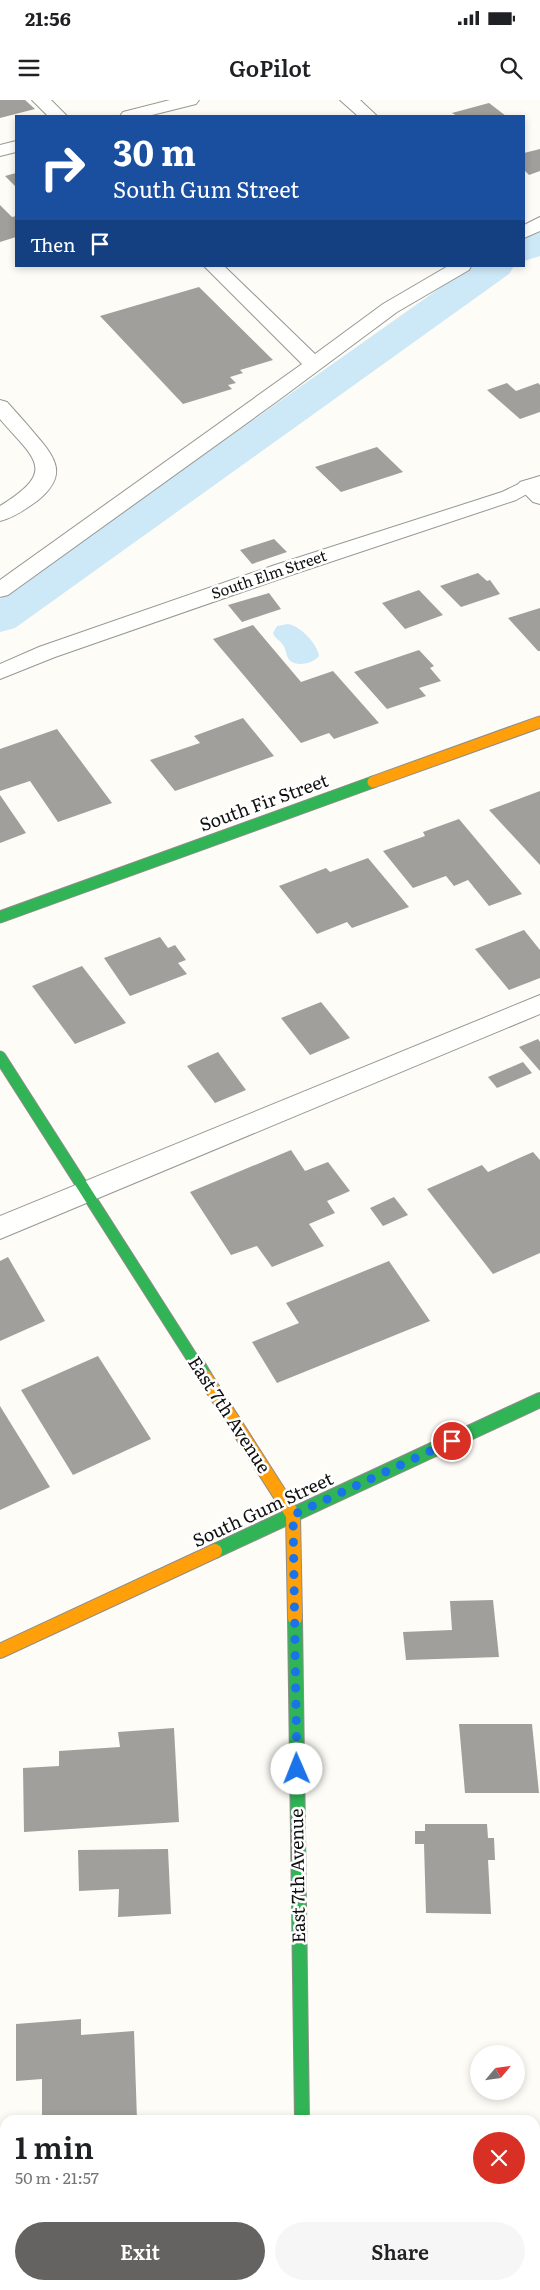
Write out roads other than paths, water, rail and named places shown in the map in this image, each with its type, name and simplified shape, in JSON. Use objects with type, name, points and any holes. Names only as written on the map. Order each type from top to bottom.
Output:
[{"type":"street","points":[[41,100],[57,115]]},
{"type":"street","points":[[133,115],[190,100]]},
{"type":"street","points":[[349,100],[367,115]]},
{"type":"street","points":[[0,151],[15,146]]},
{"type":"street","points":[[525,231],[540,223]]},
{"type":"street","points":[[213,267],[314,364]]},
{"type":"street","points":[[0,590],[390,308],[460,267]]},
{"type":"street","points":[[0,406],[43,456],[48,465],[48,474],[42,485],[0,515]]},
{"type":"street","name":"South Elm Street","points":[[0,672],[47,652],[280,571],[509,496],[536,489]]},
{"type":"street","name":"South Fir Street","points":[[0,917],[540,722]]},
{"type":"street","points":[[0,1228],[540,1004]]},
{"type":"street","name":"East 7th Avenue","points":[[0,1057],[293,1515],[302,2115]]},
{"type":"street","name":"South Gum Street","points":[[0,1651],[540,1400]]},
{"type":"water","points":[[288,624],[298,628],[312,641],[319,656],[316,659],[303,664],[293,663],[290,660],[284,646],[273,633],[277,626]]},
{"type":"waterway","points":[[525,250],[540,242]]},
{"type":"waterway","points":[[0,619],[495,267]]}]
